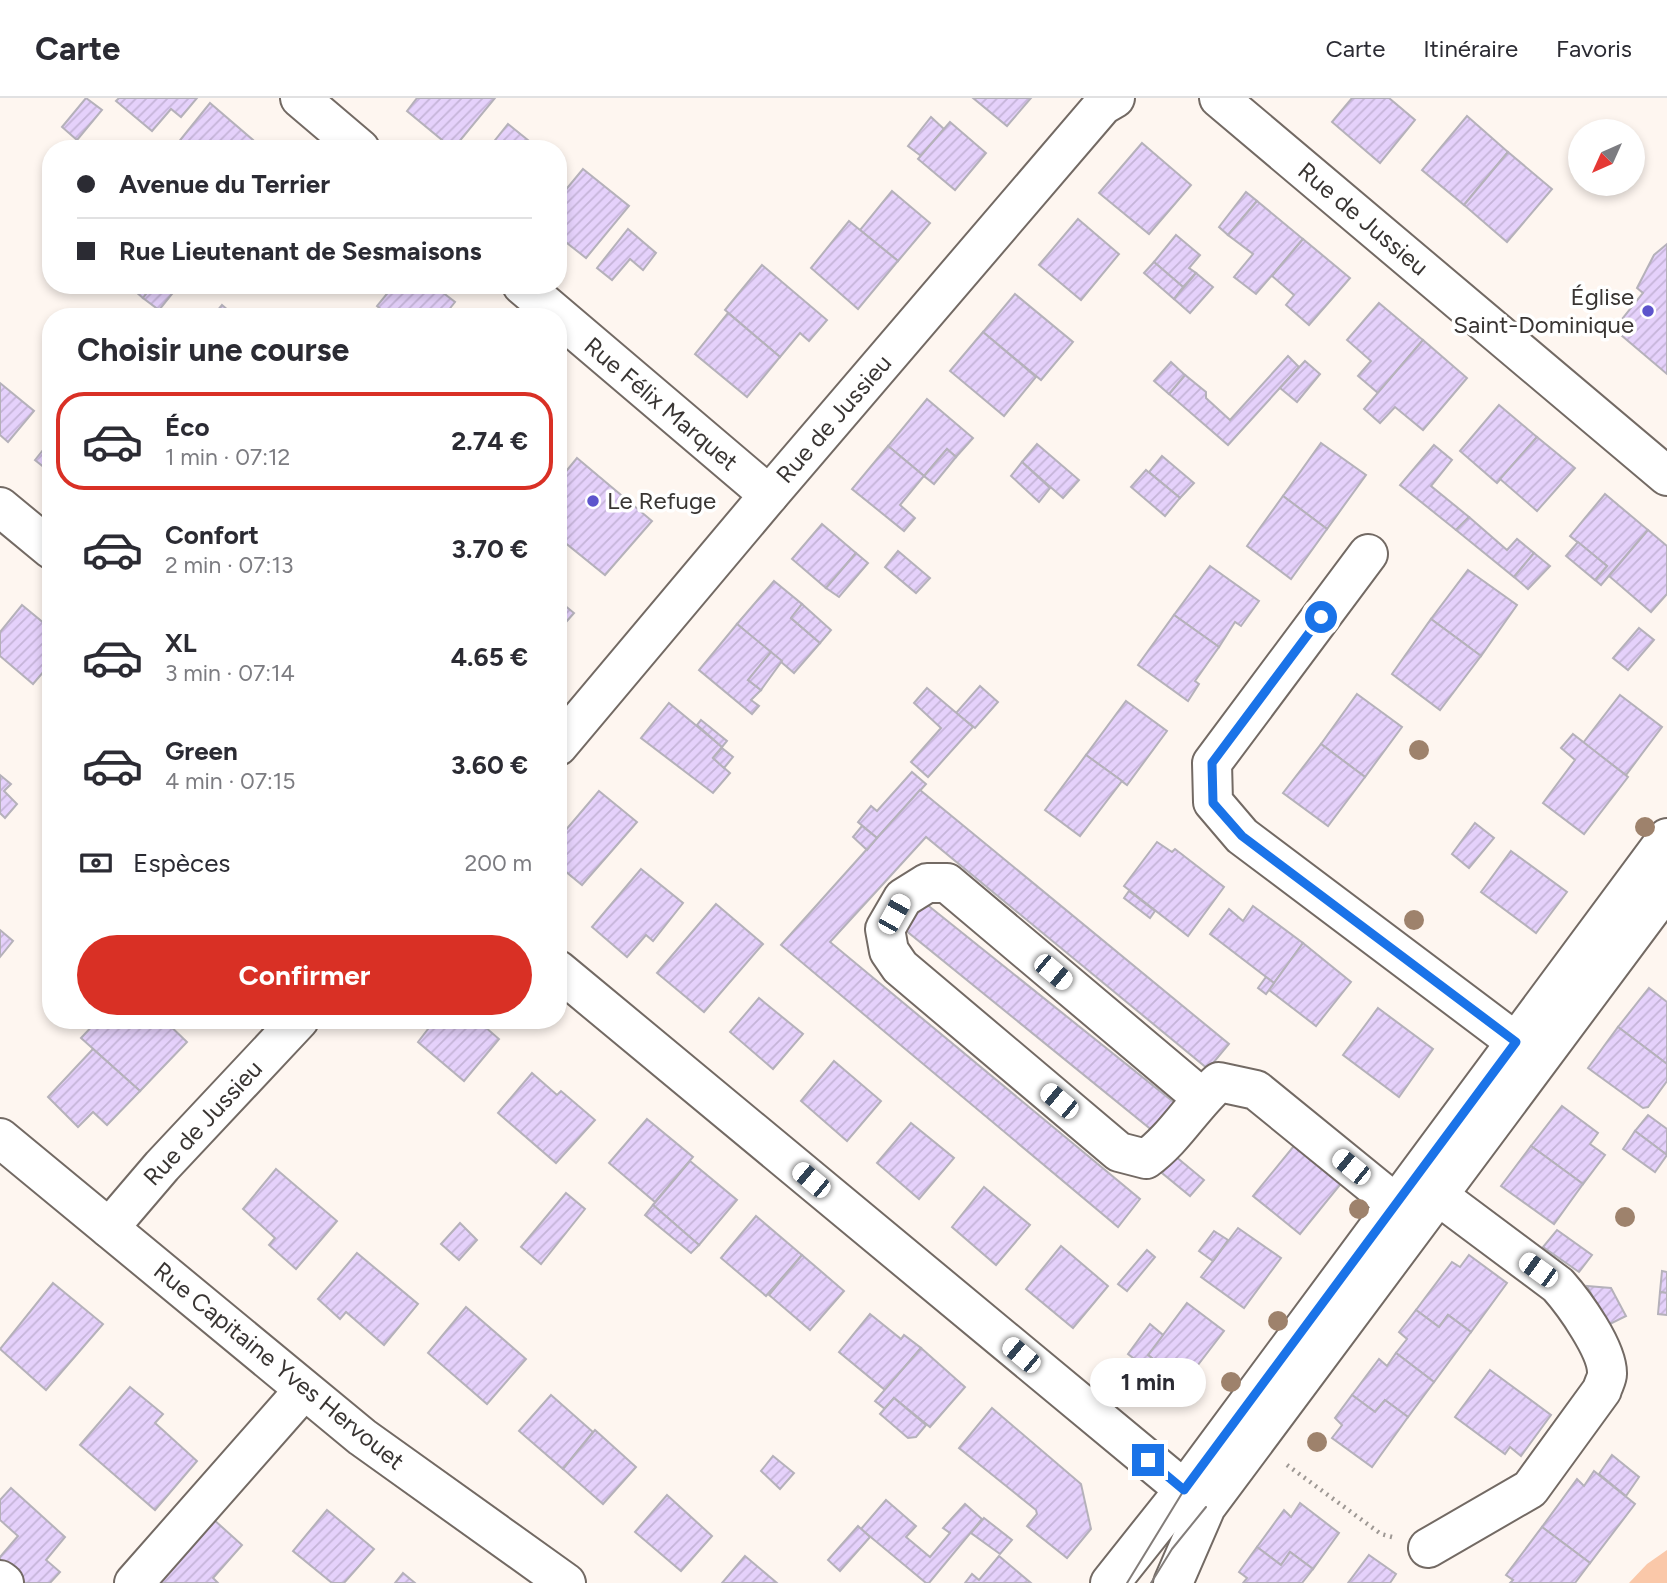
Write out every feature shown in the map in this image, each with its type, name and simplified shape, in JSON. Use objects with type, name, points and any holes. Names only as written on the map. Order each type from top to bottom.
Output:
[{"type":"street","points":[[300,98],[349,140]]},
{"type":"street","name":"Rue de Jussieu","points":[[567,735],[1103,105],[1115,98]]},
{"type":"street","name":"Rue de Jussieu","points":[[1219,98],[1667,476]]},
{"type":"street","name":"Rue Félix Marquet","points":[[533,294],[549,308]]},
{"type":"street","name":"Rue Félix Marquet","points":[[567,323],[769,495]]},
{"type":"street","points":[[0,507],[42,542]]},
{"type":"street","points":[[1368,554],[1212,763],[1213,803],[1242,836],[1527,1051]]},
{"type":"street","points":[[1527,1051],[1667,838]]},
{"type":"street","points":[[1202,1097],[947,883],[927,883],[903,898],[885,929],[889,951],[900,967],[1119,1152],[1146,1159],[1164,1146],[1202,1097],[1219,1082],[1256,1090],[1558,1285],[1572,1301],[1603,1354],[1608,1375],[1602,1390],[1530,1489],[1428,1548]]},
{"type":"street","points":[[1173,1583],[1195,1498],[1416,1193],[1527,1051],[1667,888]]},
{"type":"street","points":[[567,977],[1195,1498]]},
{"type":"street","name":"Rue de Jussieu","points":[[109,1228],[162,1166],[291,1029]]},
{"type":"street","name":"Rue Capitaine Yves Hervouet","points":[[0,1138],[362,1437],[566,1583]]},
{"type":"street","points":[[1110,1583],[1195,1498],[1247,1452],[1416,1193]]},
{"type":"street","points":[[134,1583],[304,1390]]},
{"type":"path","points":[[1247,1452],[1283,1462],[1381,1534],[1428,1548]]},
{"type":"shaded area","points":[[1667,1550],[1667,1583],[1629,1583],[1647,1564]]},
{"type":"building","points":[[86,98],[102,110],[77,140],[62,127]]},
{"type":"building","points":[[119,98],[197,98],[181,117],[171,109],[152,131],[116,101]]},
{"type":"building","points":[[417,98],[495,98],[460,140],[442,140],[407,111]]},
{"type":"building","points":[[973,98],[1031,98],[1007,126]]},
{"type":"building","points":[[1352,98],[1389,98],[1415,120],[1380,163],[1332,122]]},
{"type":"building","points":[[210,103],[253,140],[180,140]]},
{"type":"building","points":[[1467,116],[1508,152],[1464,205],[1422,170]]},
{"type":"building","points":[[931,117],[944,129],[921,156],[908,146]]},
{"type":"building","points":[[950,122],[986,153],[955,190],[918,159]]},
{"type":"building","points":[[508,124],[528,140],[495,140]]},
{"type":"building","points":[[1142,143],[1191,185],[1149,234],[1099,193]]},
{"type":"building","points":[[1508,152],[1552,189],[1507,242],[1464,205]]},
{"type":"building","points":[[583,169],[629,206],[586,258],[567,243],[567,188]]},
{"type":"building","points":[[892,191],[930,223],[898,261],[860,230]]},
{"type":"building","points":[[1246,192],[1257,201],[1228,235],[1219,227]]},
{"type":"building","points":[[1257,201],[1303,239],[1256,294],[1234,277],[1253,254],[1228,235]]},
{"type":"building","points":[[1078,219],[1119,254],[1081,300],[1039,265]]},
{"type":"building","points":[[849,221],[898,261],[858,309],[811,268]]},
{"type":"building","points":[[628,229],[656,253],[643,270],[630,259],[612,280],[597,268]]},
{"type":"building","points":[[1176,235],[1200,255],[1189,268],[1196,273],[1183,287],[1154,262]]},
{"type":"building","points":[[1303,239],[1350,278],[1309,325],[1286,305],[1294,295],[1272,276]]},
{"type":"building","name":"Église Saint-Dominique","points":[[1667,244],[1667,374],[1614,329],[1643,293],[1637,288],[1654,255]]},
{"type":"building","points":[[1154,262],[1183,287],[1174,299],[1144,273]]},
{"type":"building","points":[[762,265],[827,320],[809,341],[800,333],[780,357],[725,310]]},
{"type":"building","points":[[1196,273],[1213,287],[1190,313],[1174,299]]},
{"type":"building","points":[[146,294],[172,294],[161,308],[156,308],[143,298]]},
{"type":"building","points":[[387,294],[445,294],[455,302],[450,308],[377,306]]},
{"type":"building","points":[[1015,294],[1073,342],[1041,380],[983,332]]},
{"type":"building","points":[[1379,303],[1423,340],[1378,393],[1358,376],[1371,361],[1347,340]]},
{"type":"building","points":[[728,313],[780,357],[747,397],[695,354]]},
{"type":"building","points":[[983,332],[1036,377],[1004,416],[950,371]]},
{"type":"building","points":[[1423,340],[1467,378],[1423,430],[1395,407],[1380,423],[1364,409]]},
{"type":"building","points":[[1288,356],[1299,367],[1228,445],[1169,394],[1185,375],[1206,392],[1206,398],[1230,420]]},
{"type":"building","points":[[1305,361],[1320,374],[1297,402],[1280,388]]},
{"type":"building","points":[[1171,362],[1185,375],[1169,394],[1154,381]]},
{"type":"building","points":[[0,383],[34,411],[8,442],[0,435]]},
{"type":"building","points":[[927,399],[973,438],[956,457],[947,449],[924,476],[888,446]]},
{"type":"building","points":[[1499,405],[1537,437],[1497,483],[1460,451]]},
{"type":"building","points":[[1537,437],[1575,468],[1537,511],[1500,479]]},
{"type":"building","points":[[1321,443],[1366,475],[1327,529],[1283,496]]},
{"type":"building","points":[[1037,444],[1079,480],[1063,498],[1022,462]]},
{"type":"building","points":[[1434,445],[1452,460],[1431,486],[1469,517],[1456,530],[1400,485]]},
{"type":"building","points":[[888,446],[924,476],[900,505],[915,518],[904,531],[852,489]]},
{"type":"building","points":[[947,449],[956,457],[934,484],[924,476]]},
{"type":"building","points":[[42,451],[42,466],[35,460]]},
{"type":"building","points":[[1162,456],[1194,483],[1180,498],[1149,472]]},
{"type":"building","name":"Le Refuge","points":[[577,458],[652,521],[605,575],[567,544],[567,470]]},
{"type":"building","points":[[1022,462],[1050,488],[1039,502],[1011,476]]},
{"type":"building","points":[[1146,470],[1180,498],[1165,516],[1131,487]]},
{"type":"building","points":[[1605,494],[1648,530],[1601,585],[1595,580],[1607,566],[1570,536]]},
{"type":"building","points":[[1283,496],[1327,529],[1291,579],[1247,546]]},
{"type":"building","points":[[1469,517],[1507,550],[1517,539],[1534,553],[1514,577],[1456,530]]},
{"type":"building","points":[[822,524],[856,553],[826,588],[792,559]]},
{"type":"building","points":[[1648,530],[1667,546],[1667,594],[1651,612],[1609,576]]},
{"type":"building","points":[[1578,542],[1607,566],[1595,580],[1566,556]]},
{"type":"building","points":[[898,551],[930,578],[916,593],[885,567]]},
{"type":"building","points":[[856,553],[868,563],[839,597],[826,588]]},
{"type":"building","points":[[1534,553],[1550,566],[1528,589],[1514,577]]},
{"type":"building","points":[[1210,566],[1259,601],[1241,626],[1235,622],[1219,647],[1174,615]]},
{"type":"building","points":[[1468,570],[1517,605],[1481,656],[1431,619]]},
{"type":"building","points":[[774,581],[802,604],[791,618],[820,643],[794,673],[737,624]]},
{"type":"building","points":[[802,604],[831,630],[820,643],[791,618]]},
{"type":"building","points":[[22,605],[42,622],[42,674],[33,684],[0,656],[0,632]]},
{"type":"building","points":[[567,607],[574,613],[567,621]]},
{"type":"building","points":[[1174,615],[1219,647],[1195,681],[1199,684],[1188,701],[1138,665]]},
{"type":"building","points":[[1431,619],[1481,656],[1440,710],[1392,674]]},
{"type":"building","points":[[737,624],[771,652],[748,680],[761,690],[751,700],[759,706],[752,714],[699,670]]},
{"type":"building","points":[[1639,628],[1654,640],[1628,670],[1613,658]]},
{"type":"building","points":[[771,652],[782,661],[761,690],[748,680]]},
{"type":"building","points":[[980,686],[998,702],[975,728],[956,713]]},
{"type":"building","points":[[927,688],[973,727],[928,777],[911,762],[941,728],[914,703]]},
{"type":"building","points":[[1357,694],[1402,727],[1365,777],[1321,744]]},
{"type":"building","points":[[1620,695],[1662,727],[1626,775],[1583,743]]},
{"type":"building","points":[[1126,701],[1167,731],[1127,785],[1086,755]]},
{"type":"building","points":[[669,703],[722,747],[713,758],[730,773],[713,793],[641,738]]},
{"type":"building","points":[[701,720],[727,741],[722,747],[697,725]]},
{"type":"building","points":[[1573,734],[1628,777],[1584,834],[1543,803],[1575,760],[1561,748]]},
{"type":"building","points":[[1321,744],[1365,777],[1328,826],[1283,793]]},
{"type":"building","points":[[722,748],[733,757],[724,768],[713,758]]},
{"type":"building","points":[[1086,755],[1122,781],[1080,836],[1045,810]]},
{"type":"building","points":[[912,772],[926,784],[877,838],[858,822],[871,806],[877,811]]},
{"type":"building","points":[[0,775],[11,784],[4,791],[17,804],[5,818],[0,813]]},
{"type":"building","points":[[920,790],[1229,1044],[1208,1069],[926,837],[830,942],[1140,1199],[1118,1227],[781,945]]},
{"type":"building","points":[[599,791],[637,822],[582,885],[567,873],[567,828]]},
{"type":"building","points":[[1475,823],[1494,838],[1469,868],[1452,854]]},
{"type":"building","points":[[862,826],[877,838],[867,850],[853,837]]},
{"type":"building","points":[[1157,842],[1172,852],[1175,849],[1224,887],[1188,936],[1124,886]]},
{"type":"building","points":[[1511,851],[1567,892],[1536,933],[1481,892]]},
{"type":"building","points":[[641,869],[683,903],[653,941],[646,935],[627,957],[592,927]]},
{"type":"building","points":[[1129,891],[1155,911],[1150,918],[1124,898]]},
{"type":"building","points":[[925,903],[1176,1104],[1153,1131],[904,929]]},
{"type":"building","points":[[716,904],[763,944],[704,1012],[657,973]]},
{"type":"building","points":[[1253,906],[1303,943],[1274,983],[1210,934],[1229,909],[1243,921]]},
{"type":"building","points":[[0,930],[13,941],[0,957]]},
{"type":"building","points":[[1303,943],[1351,982],[1316,1026],[1269,990]]},
{"type":"building","points":[[1266,977],[1274,983],[1266,994],[1258,988]]},
{"type":"building","points":[[1649,988],[1667,1002],[1667,1064],[1618,1027]]},
{"type":"building","points":[[759,998],[803,1034],[773,1069],[730,1032]]},
{"type":"building","points":[[1378,1008],[1433,1049],[1399,1097],[1343,1055]]},
{"type":"building","points":[[1618,1027],[1667,1064],[1667,1081],[1648,1107],[1643,1108],[1588,1068]]},
{"type":"building","points":[[90,1029],[173,1029],[187,1042],[140,1091],[81,1038]]},
{"type":"building","points":[[428,1029],[487,1029],[499,1039],[464,1081],[418,1042]]},
{"type":"building","points":[[93,1049],[140,1091],[107,1125],[93,1112],[78,1127],[48,1097]]},
{"type":"building","points":[[834,1061],[881,1101],[847,1141],[801,1101]]},
{"type":"building","points":[[532,1073],[557,1095],[561,1091],[595,1120],[556,1163],[498,1113]]},
{"type":"building","points":[[1562,1106],[1598,1133],[1590,1144],[1605,1155],[1583,1184],[1531,1146]]},
{"type":"building","points":[[1648,1115],[1667,1129],[1667,1155],[1635,1131]]},
{"type":"building","points":[[647,1119],[693,1157],[655,1202],[609,1163]]},
{"type":"building","points":[[911,1123],[954,1158],[919,1199],[877,1163]]},
{"type":"building","points":[[1635,1131],[1667,1155],[1655,1172],[1623,1149]]},
{"type":"building","points":[[1298,1141],[1344,1180],[1300,1234],[1253,1196]]},
{"type":"building","points":[[1531,1146],[1583,1184],[1554,1224],[1501,1186]]},
{"type":"building","points":[[1175,1156],[1204,1180],[1190,1196],[1162,1173]]},
{"type":"building","points":[[690,1161],[737,1200],[699,1245],[653,1205]]},
{"type":"building","points":[[276,1169],[337,1221],[296,1269],[269,1245],[275,1238],[243,1209]]},
{"type":"building","points":[[984,1187],[1030,1225],[996,1265],[952,1227]]},
{"type":"building","points":[[566,1193],[585,1209],[541,1264],[521,1247]]},
{"type":"building","points":[[653,1205],[699,1245],[691,1253],[645,1215]]},
{"type":"building","points":[[756,1216],[802,1255],[766,1296],[721,1258]]},
{"type":"building","points":[[460,1223],[477,1240],[459,1260],[441,1244]]},
{"type":"building","points":[[1238,1228],[1281,1258],[1244,1308],[1201,1277]]},
{"type":"building","points":[[1557,1230],[1592,1255],[1579,1272],[1543,1247]]},
{"type":"building","points":[[1214,1231],[1228,1240],[1213,1261],[1199,1251]]},
{"type":"building","points":[[1061,1246],[1108,1286],[1073,1328],[1026,1289]]},
{"type":"building","points":[[1147,1250],[1155,1257],[1127,1291],[1118,1284]]},
{"type":"building","points":[[357,1253],[418,1304],[384,1345],[346,1312],[340,1319],[318,1299]]},
{"type":"building","points":[[802,1255],[844,1291],[810,1330],[769,1295]]},
{"type":"building","points":[[1469,1255],[1507,1283],[1471,1332],[1448,1315],[1439,1327],[1416,1310],[1452,1262],[1460,1267]]},
{"type":"building","points":[[1662,1271],[1667,1272],[1667,1293],[1660,1292]]},
{"type":"building","points":[[53,1283],[103,1324],[46,1390],[0,1349]]},
{"type":"building","points":[[1587,1286],[1611,1288],[1626,1316],[1608,1325]]},
{"type":"building","points":[[1660,1292],[1667,1293],[1667,1315],[1658,1314]]},
{"type":"building","points":[[1187,1303],[1224,1331],[1184,1383],[1148,1355]]},
{"type":"building","points":[[466,1307],[526,1359],[487,1404],[428,1353]]},
{"type":"building","points":[[1416,1310],[1439,1327],[1448,1315],[1471,1332],[1434,1382],[1396,1353],[1407,1339],[1399,1332]]},
{"type":"building","points":[[870,1314],[901,1339],[904,1335],[921,1348],[885,1390],[839,1352]]},
{"type":"building","points":[[1150,1324],[1163,1335],[1148,1355],[1184,1383],[1167,1384],[1128,1354]]},
{"type":"building","points":[[921,1348],[965,1387],[930,1427],[894,1398],[885,1409],[875,1401]]},
{"type":"building","points":[[1396,1353],[1434,1382],[1408,1417],[1385,1400],[1375,1412],[1352,1395],[1379,1359],[1387,1366]]},
{"type":"building","points":[[1490,1370],[1551,1415],[1521,1456],[1510,1447],[1505,1454],[1455,1417]]},
{"type":"building","points":[[130,1387],[163,1414],[155,1423],[197,1461],[155,1510],[80,1445]]},
{"type":"building","points":[[551,1395],[593,1432],[563,1469],[519,1431]]},
{"type":"building","points":[[1352,1395],[1375,1412],[1385,1400],[1408,1417],[1372,1467],[1332,1438],[1342,1425],[1335,1418]]},
{"type":"building","points":[[894,1398],[926,1425],[916,1437],[908,1438],[880,1414]]},
{"type":"building","points":[[992,1408],[1081,1484],[1091,1529],[1067,1558],[1027,1526],[1037,1514],[1036,1510],[959,1448]]},
{"type":"building","points":[[595,1430],[636,1467],[603,1504],[563,1469]]},
{"type":"building","points":[[1612,1455],[1639,1477],[1626,1496],[1599,1474]]},
{"type":"building","points":[[773,1456],[794,1473],[780,1489],[761,1471]]},
{"type":"building","points":[[1594,1471],[1635,1504],[1590,1563],[1542,1527],[1577,1479],[1584,1486]]},
{"type":"building","points":[[11,1488],[65,1537],[46,1560],[60,1572],[50,1583],[25,1583],[0,1560],[18,1536],[0,1520],[0,1500]]},
{"type":"building","points":[[667,1495],[712,1536],[681,1571],[635,1532]]},
{"type":"building","points":[[886,1500],[916,1526],[906,1537],[930,1557],[950,1533],[943,1528],[965,1504],[982,1519],[929,1583],[926,1583],[861,1529]]},
{"type":"building","points":[[1300,1503],[1339,1533],[1313,1569],[1290,1552],[1281,1565],[1257,1547],[1284,1510],[1291,1517]]},
{"type":"building","points":[[327,1510],[374,1549],[344,1583],[332,1583],[293,1551]]},
{"type":"building","points":[[984,1518],[1012,1540],[1000,1554],[971,1533]]},
{"type":"building","points":[[213,1519],[242,1545],[213,1578],[218,1583],[158,1583]]},
{"type":"building","points":[[858,1526],[870,1537],[840,1571],[828,1560]]},
{"type":"building","points":[[1542,1527],[1590,1563],[1575,1583],[1510,1583],[1513,1580],[1506,1575]]},
{"type":"building","points":[[1257,1547],[1281,1565],[1290,1552],[1313,1569],[1302,1583],[1243,1583],[1247,1578],[1239,1572]]},
{"type":"building","points":[[1369,1555],[1396,1574],[1390,1583],[1348,1583]]},
{"type":"building","points":[[745,1556],[777,1583],[722,1583]]},
{"type":"building","points":[[999,1556],[1031,1583],[965,1583],[972,1574],[979,1580]]},
{"type":"building","points":[[403,1573],[415,1583],[395,1583]]},
{"type":"tram line","points":[[1127,1583],[1184,1490]]},
{"type":"tram line","points":[[1151,1583],[1172,1549],[1206,1507]]},
{"type":"place","name":"Église Saint-Dominique","points":[[1648,311]]},
{"type":"place","name":"Le Refuge","points":[[593,501]]},
{"type":"route","points":[[1148,1460],[1184,1490],[1516,1042],[1242,836],[1213,803],[1212,763],[1321,617]]}]
